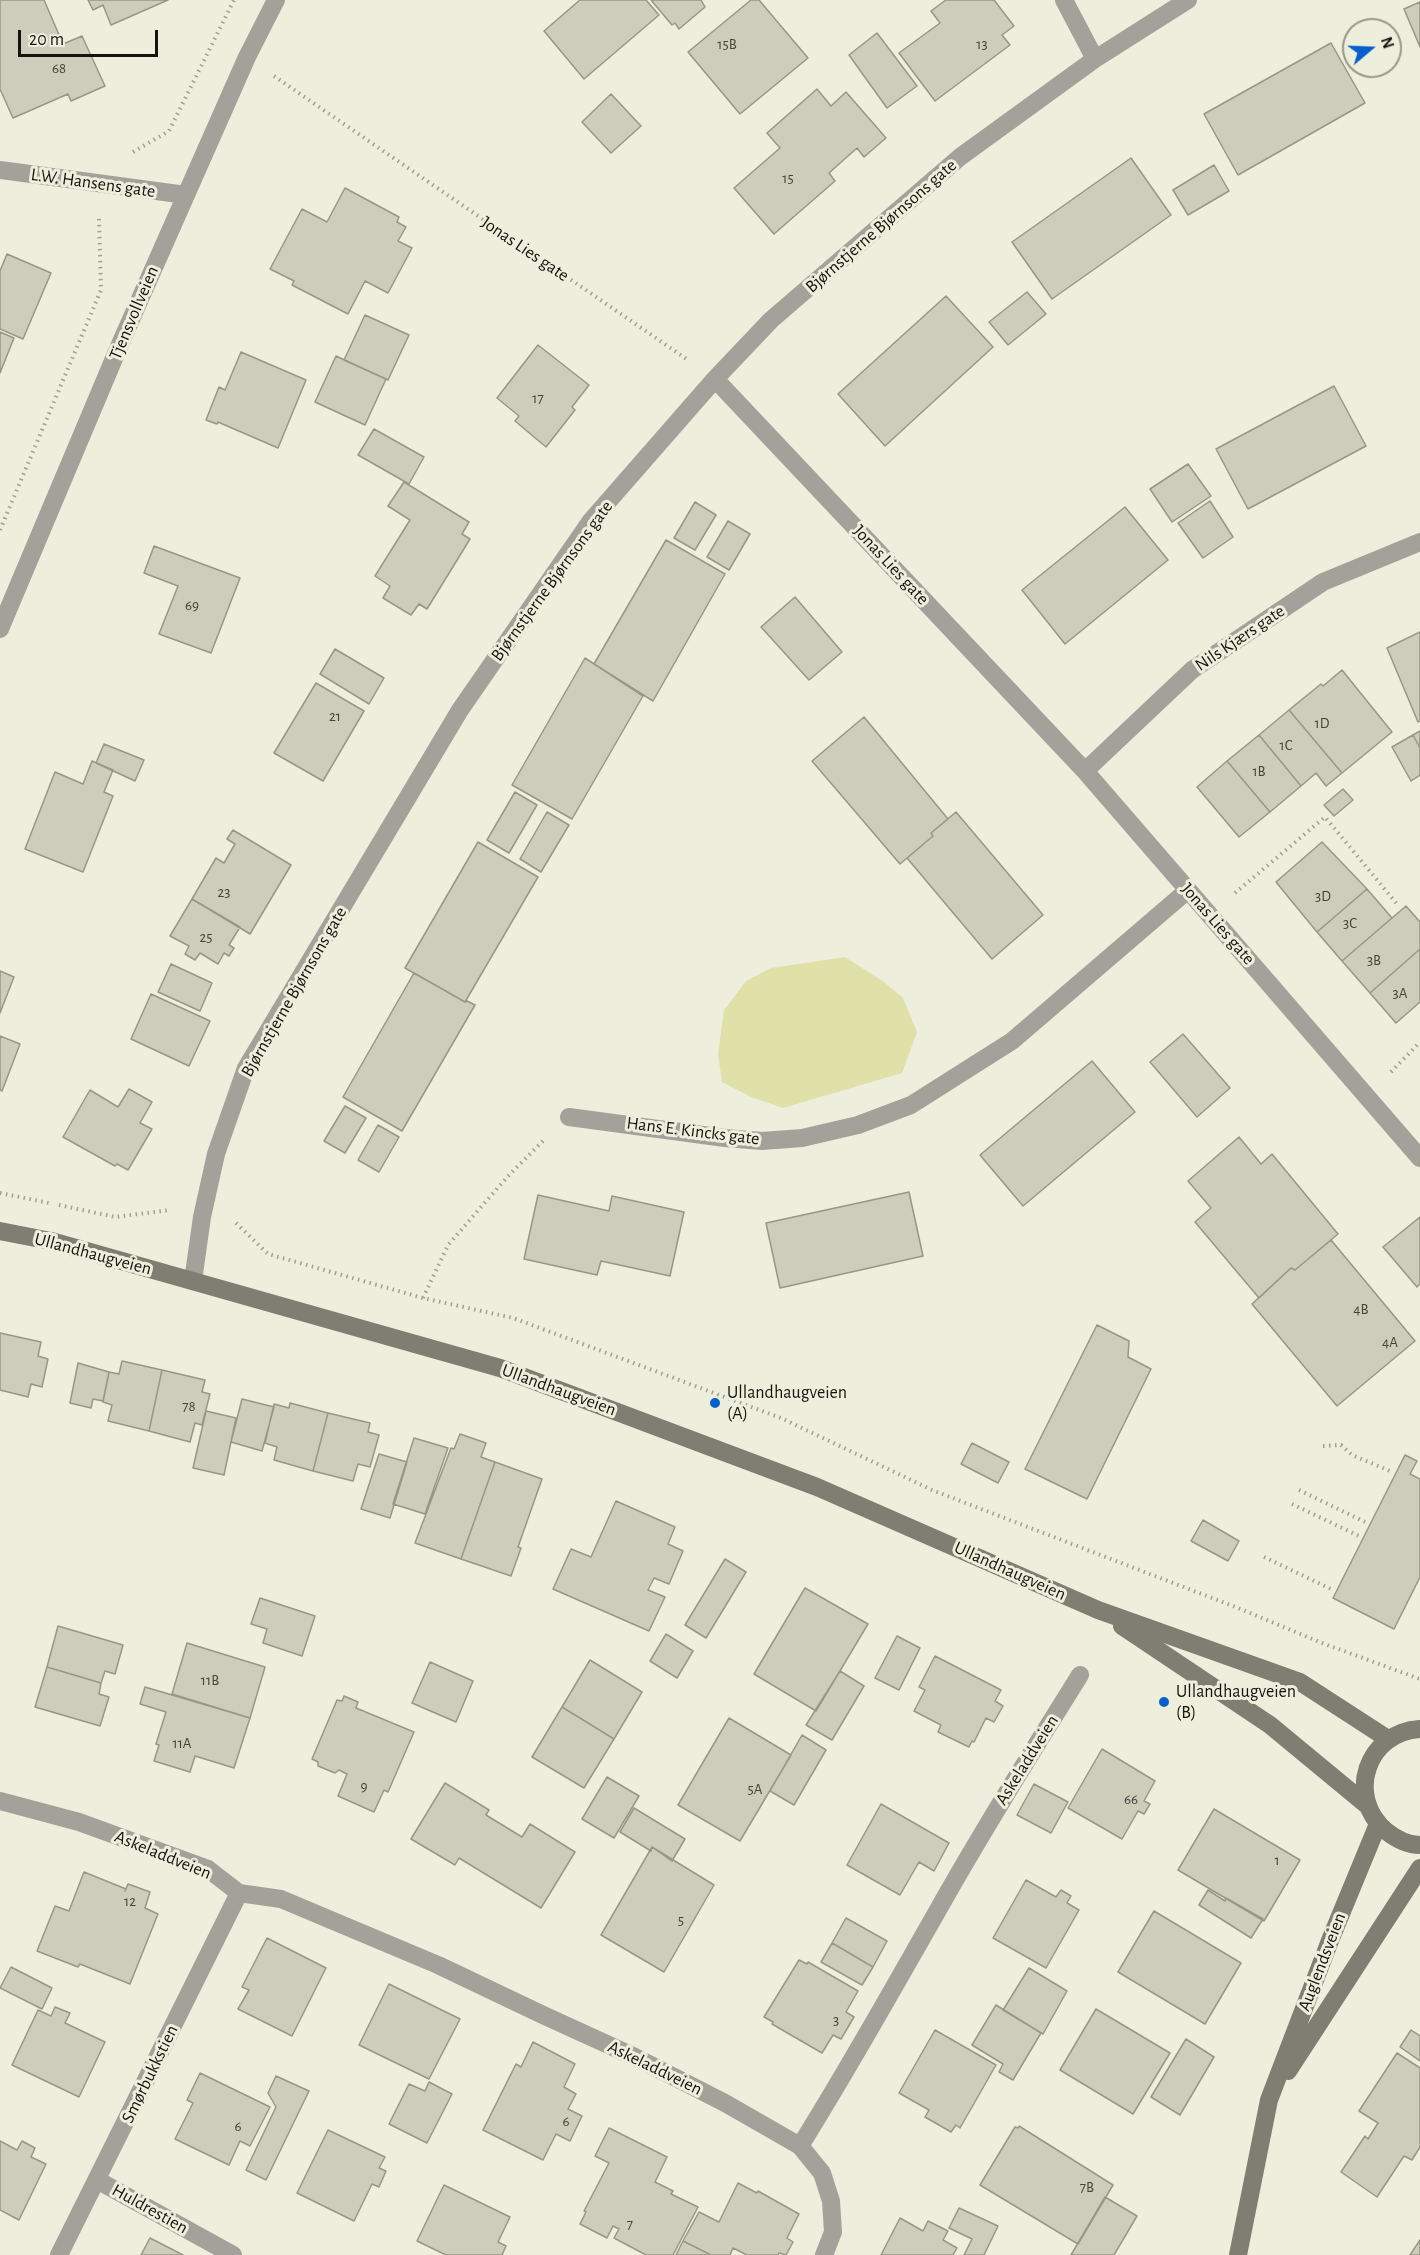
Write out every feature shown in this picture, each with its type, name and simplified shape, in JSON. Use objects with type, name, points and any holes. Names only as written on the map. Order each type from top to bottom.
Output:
[{"type":"main road","name":"Ullandhaugveien","points":[[0,1231],[51,1241],[500,1368],[817,1487],[1098,1610],[1300,1682],[1388,1739]]},
{"type":"main road","name":"Ullandhaugveien","points":[[1098,1610],[1270,1725],[1368,1806]]},
{"type":"main road","points":[[1420,1729],[1406,1730],[1388,1739],[1373,1755],[1366,1774],[1365,1795],[1378,1824],[1395,1839],[1420,1845]]},
{"type":"main road","name":"Auglendsveien","points":[[1238,2255],[1269,2100],[1331,1938],[1378,1824]]},
{"type":"main road","name":"Auglendsveien","points":[[1269,2100],[1420,1868]]},
{"type":"street","name":"Tjensvollveien","points":[[0,629],[186,195],[247,57],[276,0]]},
{"type":"street","points":[[1064,0],[1095,59]]},
{"type":"street","name":"Bjørnstjerne Bjørnsons gate","points":[[192,1281],[202,1217],[216,1154],[246,1068],[460,710],[590,522],[715,379],[771,320],[960,157],[1095,59],[1188,0]]},
{"type":"street","name":"L.W. Hansens gate","points":[[0,170],[186,195]]},
{"type":"street","name":"Jonas Lies gate","points":[[715,379],[1085,771],[1420,1158]]},
{"type":"street","name":"Nils Kjærs gate","points":[[1085,771],[1192,670],[1323,582],[1420,543]]},
{"type":"street","name":"Hans E. Kincks gate","points":[[569,1117],[725,1138],[762,1140],[802,1138],[858,1125],[911,1105],[1012,1041],[1188,890]]},
{"type":"street","name":"Askeladdveien","points":[[0,1801],[79,1822],[208,1869],[239,1893],[281,1899],[438,1965],[635,2057],[725,2103],[800,2146],[847,2071],[934,1915],[1019,1772],[1080,1675]]},
{"type":"street","name":"Smørbukkstien","points":[[59,2255],[239,1893]]},
{"type":"street","points":[[800,2146],[822,2173],[831,2201],[833,2232],[824,2255]]},
{"type":"street","name":"Huldrestien","points":[[98,2180],[233,2255]]},
{"type":"path","points":[[0,530],[101,290],[98,228],[102,184],[109,162],[138,150],[170,131],[234,0]]},
{"type":"path","name":"Jonas Lies gate","points":[[271,74],[715,379]]},
{"type":"path","points":[[1210,915],[1325,817],[1397,904]]},
{"type":"path","points":[[1386,1076],[1420,1042]]},
{"type":"path","points":[[423,1298],[448,1245],[509,1174],[569,1117]]},
{"type":"path","points":[[1323,1446],[1341,1445],[1352,1455],[1390,1472]]},
{"type":"path","points":[[1299,1490],[1365,1522]]},
{"type":"path","points":[[1292,1504],[1359,1536]]},
{"type":"path","points":[[1264,1557],[1333,1590]]},
{"type":"green space","points":[[845,957],[884,982],[903,998],[917,1032],[902,1073],[783,1108],[751,1097],[722,1082],[718,1054],[724,1010],[746,981],[771,968]]},
{"type":"building","points":[[0,0],[44,0],[63,44],[82,36],[105,86],[71,101],[68,94],[13,118],[0,89]]},
{"type":"building","points":[[88,0],[168,0],[111,25],[103,5],[93,10]]},
{"type":"building","points":[[580,0],[646,0],[659,15],[584,79],[544,31]]},
{"type":"building","points":[[651,0],[701,0],[705,7],[679,29],[675,23],[672,25]]},
{"type":"building","points":[[751,0],[759,0],[808,58],[740,114],[688,52]]},
{"type":"building","points":[[946,0],[994,0],[1014,26],[1002,35],[1010,45],[935,101],[899,53],[940,23],[931,11]]},
{"type":"building","points":[[1420,2],[1420,47],[1404,9]]},
{"type":"building","points":[[877,33],[917,86],[887,108],[849,55]]},
{"type":"building","points":[[1331,43],[1342,62],[1342,78],[1351,78],[1365,103],[1238,175],[1204,114]]},
{"type":"building","points":[[817,89],[831,106],[846,92],[886,138],[864,157],[857,148],[829,173],[835,181],[774,234],[734,188],[780,148],[767,133]]},
{"type":"building","points":[[611,94],[641,126],[611,153],[582,122]]},
{"type":"building","points":[[1131,158],[1171,215],[1052,299],[1012,242]]},
{"type":"building","points":[[1214,165],[1229,191],[1188,215],[1173,190]]},
{"type":"building","points":[[345,188],[399,217],[397,222],[406,227],[398,241],[412,248],[388,293],[365,281],[348,314],[292,285],[294,281],[270,269],[302,209],[327,222]]},
{"type":"building","points":[[7,254],[51,273],[23,339],[0,329],[0,271]]},
{"type":"building","points":[[1027,292],[1046,314],[1008,345],[989,322]]},
{"type":"building","points":[[946,296],[993,347],[885,446],[838,394]]},
{"type":"building","points":[[365,315],[409,335],[388,380],[344,360]]},
{"type":"building","points":[[0,332],[14,338],[0,373]]},
{"type":"building","points":[[538,345],[589,385],[572,407],[575,410],[546,447],[515,421],[519,416],[497,398]]},
{"type":"building","points":[[241,352],[306,380],[278,448],[218,422],[217,424],[206,420],[219,387],[225,390]]},
{"type":"building","points":[[336,356],[386,379],[365,425],[315,402]]},
{"type":"building","points":[[1334,386],[1366,446],[1248,509],[1216,449]]},
{"type":"building","points":[[374,429],[424,457],[409,484],[358,455]]},
{"type":"building","points":[[1188,464],[1211,496],[1172,522],[1150,489]]},
{"type":"building","points":[[404,482],[469,522],[462,534],[470,539],[427,609],[419,604],[411,615],[383,598],[390,586],[375,576],[410,520],[388,506]]},
{"type":"building","points":[[1210,501],[1233,537],[1203,558],[1178,523]]},
{"type":"building","points":[[695,502],[716,515],[695,550],[674,538]]},
{"type":"building","points":[[1125,507],[1168,560],[1065,644],[1022,590]]},
{"type":"building","points":[[728,521],[750,534],[729,570],[707,557]]},
{"type":"building","points":[[666,540],[725,574],[653,701],[594,664]]},
{"type":"building","points":[[154,546],[240,578],[211,653],[159,634],[178,586],[144,573]]},
{"type":"building","points":[[795,597],[842,652],[809,680],[761,627]]},
{"type":"building","points":[[1420,632],[1420,721],[1418,722],[1387,648]]},
{"type":"building","points":[[335,649],[384,678],[369,704],[320,674]]},
{"type":"building","points":[[585,658],[643,696],[572,819],[512,785]]},
{"type":"building","points":[[1342,670],[1392,732],[1342,773],[1289,710]]},
{"type":"building","points":[[316,683],[364,711],[323,781],[274,753]]},
{"type":"building","points":[[1289,710],[1342,773],[1326,786],[1316,773],[1301,786],[1259,735]]},
{"type":"building","points":[[864,717],[948,819],[931,833],[933,836],[900,864],[812,761]]},
{"type":"building","points":[[1420,731],[1420,748],[1413,735]]},
{"type":"building","points":[[1259,735],[1301,786],[1270,812],[1227,761]]},
{"type":"building","points":[[1413,735],[1420,748],[1420,775],[1411,781],[1392,747]]},
{"type":"building","points":[[104,744],[144,760],[135,781],[96,763]]},
{"type":"building","points":[[92,761],[113,770],[104,792],[113,796],[83,872],[25,849],[55,772],[83,784]]},
{"type":"building","points":[[1227,761],[1270,812],[1239,837],[1197,787]]},
{"type":"building","points":[[1343,789],[1353,800],[1334,816],[1324,805]]},
{"type":"building","points":[[515,792],[537,805],[509,853],[487,840]]},
{"type":"building","points":[[547,812],[569,825],[541,872],[520,859]]},
{"type":"building","points":[[956,812],[1043,915],[992,959],[907,858],[933,836],[931,833]]},
{"type":"building","points":[[233,830],[291,865],[250,934],[192,899],[216,858],[224,863],[235,844],[227,839]]},
{"type":"building","points":[[478,842],[538,877],[465,1002],[405,968]]},
{"type":"building","points":[[1322,842],[1367,889],[1317,932],[1276,882]]},
{"type":"building","points":[[1367,889],[1392,918],[1342,961],[1317,932]]},
{"type":"building","points":[[192,899],[240,927],[229,945],[234,948],[229,956],[224,953],[218,964],[200,953],[195,960],[185,954],[189,946],[170,936]]},
{"type":"building","points":[[1406,906],[1420,922],[1420,949],[1370,993],[1342,961]]},
{"type":"building","points":[[1420,949],[1420,1002],[1396,1023],[1370,993]]},
{"type":"building","points":[[171,964],[212,983],[200,1011],[158,992]]},
{"type":"building","points":[[0,971],[14,977],[0,1013]]},
{"type":"building","points":[[414,973],[465,1002],[475,1005],[402,1131],[343,1097]]},
{"type":"building","points":[[151,994],[210,1021],[189,1066],[131,1039]]},
{"type":"building","points":[[1183,1034],[1230,1088],[1197,1117],[1150,1062]]},
{"type":"building","points":[[0,1036],[20,1044],[2,1091],[0,1090]]},
{"type":"building","points":[[1092,1061],[1135,1112],[1023,1206],[980,1155]]},
{"type":"building","points":[[129,1089],[152,1102],[140,1123],[152,1129],[128,1170],[117,1164],[115,1166],[63,1137],[90,1090],[118,1107]]},
{"type":"building","points":[[345,1106],[366,1118],[345,1153],[324,1141]]},
{"type":"building","points":[[378,1125],[399,1137],[379,1172],[358,1160]]},
{"type":"building","points":[[1239,1137],[1261,1164],[1272,1154],[1338,1234],[1295,1270],[1291,1268],[1259,1298],[1195,1222],[1211,1208],[1188,1181]]},
{"type":"building","points":[[909,1192],[923,1256],[780,1288],[766,1223]]},
{"type":"building","points":[[538,1195],[609,1211],[612,1196],[684,1212],[670,1276],[601,1261],[597,1275],[524,1259]]},
{"type":"building","points":[[1420,1217],[1420,1284],[1417,1287],[1383,1247]]},
{"type":"building","points":[[1331,1240],[1415,1341],[1337,1406],[1252,1304],[1291,1268],[1295,1270]]},
{"type":"building","points":[[1097,1325],[1129,1341],[1128,1357],[1151,1369],[1087,1499],[1025,1469]]},
{"type":"building","points":[[0,1333],[41,1342],[38,1356],[48,1359],[42,1387],[31,1384],[28,1397],[0,1390]]},
{"type":"building","points":[[122,1361],[162,1370],[149,1431],[108,1421],[112,1405],[103,1402],[109,1372],[119,1374]]},
{"type":"building","points":[[78,1363],[109,1372],[103,1401],[93,1399],[91,1408],[70,1403]]},
{"type":"building","points":[[162,1370],[205,1380],[202,1392],[210,1394],[202,1425],[195,1423],[190,1442],[149,1431]]},
{"type":"building","points":[[242,1399],[274,1407],[262,1451],[231,1442]]},
{"type":"building","points":[[290,1403],[328,1413],[313,1471],[274,1460],[277,1447],[265,1443],[274,1404],[289,1408]]},
{"type":"building","points":[[206,1411],[236,1418],[224,1475],[193,1468]]},
{"type":"building","points":[[328,1413],[370,1423],[368,1432],[379,1435],[370,1467],[358,1464],[353,1481],[313,1471]]},
{"type":"building","points":[[460,1434],[486,1443],[481,1457],[495,1462],[461,1559],[415,1543],[451,1448],[454,1449]]},
{"type":"building","points":[[414,1438],[448,1448],[425,1514],[393,1504]]},
{"type":"building","points":[[972,1443],[1009,1462],[998,1483],[961,1464]]},
{"type":"building","points":[[379,1454],[407,1462],[390,1518],[361,1509]]},
{"type":"building","points":[[1405,1455],[1417,1461],[1410,1474],[1420,1479],[1420,1577],[1394,1629],[1333,1598]]},
{"type":"building","points":[[495,1462],[542,1479],[518,1547],[521,1548],[511,1576],[461,1559]]},
{"type":"building","points":[[616,1501],[675,1527],[668,1544],[683,1551],[669,1584],[654,1578],[648,1590],[665,1597],[649,1631],[553,1589],[571,1549],[591,1557]]},
{"type":"building","points":[[1203,1520],[1239,1541],[1228,1561],[1191,1541]]},
{"type":"building","points":[[725,1559],[746,1572],[706,1638],[685,1625]]},
{"type":"building","points":[[805,1588],[868,1624],[816,1711],[754,1674]]},
{"type":"building","points":[[260,1598],[315,1616],[302,1656],[263,1643],[267,1629],[251,1624]]},
{"type":"building","points":[[58,1626],[123,1645],[115,1674],[105,1671],[101,1683],[47,1667]]},
{"type":"building","points":[[666,1634],[693,1651],[677,1678],[650,1661]]},
{"type":"building","points":[[897,1636],[920,1648],[899,1690],[875,1678]]},
{"type":"building","points":[[187,1643],[265,1667],[250,1718],[172,1694]]},
{"type":"building","points":[[935,1656],[1001,1690],[995,1701],[1003,1706],[994,1722],[986,1718],[969,1747],[938,1732],[941,1725],[914,1711],[925,1690],[919,1687]]},
{"type":"building","points":[[590,1660],[642,1692],[614,1739],[562,1707]]},
{"type":"building","points":[[430,1662],[473,1681],[456,1722],[412,1703]]},
{"type":"building","points":[[47,1667],[101,1683],[99,1694],[109,1697],[100,1726],[35,1707]]},
{"type":"building","points":[[840,1671],[864,1686],[832,1740],[806,1725]]},
{"type":"building","points":[[145,1687],[250,1718],[234,1768],[195,1756],[190,1772],[154,1761],[159,1745],[156,1744],[166,1712],[140,1704]]},
{"type":"building","points":[[344,1696],[358,1702],[356,1708],[414,1732],[388,1792],[384,1790],[374,1812],[338,1796],[347,1774],[339,1770],[335,1773],[318,1766],[318,1762],[312,1759],[337,1700],[342,1701]]},
{"type":"building","points":[[562,1707],[614,1739],[584,1788],[532,1757]]},
{"type":"building","points":[[729,1718],[791,1755],[740,1841],[678,1805]]},
{"type":"building","points":[[802,1735],[826,1750],[794,1805],[770,1791]]},
{"type":"building","points":[[1102,1749],[1155,1781],[1144,1801],[1150,1804],[1144,1814],[1138,1811],[1122,1839],[1068,1808]]},
{"type":"building","points":[[607,1777],[639,1796],[614,1838],[582,1819]]},
{"type":"building","points":[[445,1783],[489,1810],[486,1815],[522,1837],[530,1824],[575,1852],[541,1908],[459,1858],[455,1865],[411,1839]]},
{"type":"building","points":[[1034,1784],[1068,1802],[1051,1833],[1017,1815]]},
{"type":"building","points":[[881,1804],[949,1843],[934,1871],[919,1862],[900,1895],[847,1865]]},
{"type":"building","points":[[634,1808],[685,1839],[672,1861],[652,1847],[651,1851],[620,1832]]},
{"type":"building","points":[[1214,1809],[1300,1860],[1264,1921],[1178,1870]]},
{"type":"building","points":[[652,1847],[714,1885],[664,1972],[601,1935]]},
{"type":"building","points":[[84,1872],[126,1889],[128,1884],[150,1892],[145,1908],[158,1914],[130,1984],[80,1964],[78,1967],[37,1951],[55,1906],[69,1911]]},
{"type":"building","points":[[1026,1880],[1056,1897],[1061,1890],[1071,1896],[1067,1903],[1079,1910],[1046,1968],[993,1938]]},
{"type":"building","points":[[1208,1890],[1225,1901],[1226,1898],[1263,1919],[1251,1938],[1199,1905]]},
{"type":"building","points":[[1154,1911],[1241,1963],[1205,2024],[1118,1972]]},
{"type":"building","points":[[846,1918],[887,1941],[873,1967],[832,1943]]},
{"type":"building","points":[[267,1938],[326,1968],[292,2036],[238,2009],[249,1990],[242,1987]]},
{"type":"building","points":[[832,1943],[873,1967],[862,1985],[821,1962]]},
{"type":"building","points":[[799,1960],[807,1964],[808,1962],[858,1991],[846,2012],[854,2017],[841,2039],[833,2035],[822,2053],[764,2017]]},
{"type":"building","points":[[11,1967],[52,1988],[42,2009],[0,1988]]},
{"type":"building","points":[[1029,1968],[1067,1991],[1043,2034],[1003,2010]]},
{"type":"building","points":[[389,1984],[460,2019],[429,2079],[359,2045]]},
{"type":"building","points":[[996,2005],[1041,2033],[1013,2080],[999,2072],[1003,2064],[972,2045]]},
{"type":"building","points":[[55,2007],[70,2013],[65,2023],[105,2042],[79,2097],[12,2065],[38,2010],[51,2016]]},
{"type":"building","points":[[1096,2009],[1170,2053],[1133,2114],[1060,2070]]},
{"type":"building","points":[[935,2030],[996,2065],[960,2128],[956,2125],[951,2132],[925,2117],[929,2110],[899,2093]]},
{"type":"building","points":[[1411,2030],[1420,2036],[1420,2061],[1400,2047]]},
{"type":"building","points":[[1186,2039],[1214,2057],[1180,2115],[1151,2097]]},
{"type":"building","points":[[533,2042],[575,2064],[564,2087],[576,2094],[568,2109],[582,2116],[570,2141],[556,2134],[543,2160],[483,2130],[516,2064],[521,2067]]},
{"type":"building","points":[[1397,2053],[1420,2068],[1420,2147],[1412,2160],[1404,2156],[1377,2197],[1341,2172],[1365,2136],[1368,2139],[1378,2123],[1359,2111]]},
{"type":"building","points":[[200,2073],[270,2107],[250,2146],[240,2141],[229,2165],[175,2139],[193,2103],[187,2100]]},
{"type":"building","points":[[276,2076],[309,2091],[266,2180],[246,2170],[276,2107],[268,2093]]},
{"type":"building","points":[[429,2082],[452,2094],[427,2143],[389,2124],[409,2084],[425,2091]]},
{"type":"building","points":[[1019,2126],[1113,2185],[1078,2244],[980,2185],[1015,2127]]},
{"type":"building","points":[[609,2128],[667,2157],[655,2182],[673,2191],[671,2194],[698,2207],[673,2255],[646,2255],[614,2238],[619,2229],[613,2226],[607,2238],[580,2224],[586,2212],[584,2211],[609,2163],[595,2156]]},
{"type":"building","points":[[328,2130],[385,2157],[379,2168],[386,2171],[379,2187],[372,2184],[354,2221],[297,2193]]},
{"type":"building","points":[[0,2141],[17,2150],[22,2141],[35,2148],[31,2157],[46,2164],[19,2220],[0,2210]]},
{"type":"building","points":[[738,2183],[757,2193],[758,2191],[799,2214],[787,2238],[793,2242],[786,2255],[779,2253],[778,2255],[747,2255],[733,2248],[730,2255],[711,2255],[683,2241],[699,2212],[719,2222]]},
{"type":"building","points":[[444,2185],[510,2217],[498,2242],[506,2246],[502,2255],[446,2255],[417,2241]]},
{"type":"building","points":[[1105,2197],[1137,2216],[1114,2255],[1071,2255]]},
{"type":"building","points":[[959,2208],[998,2226],[984,2255],[964,2255],[972,2239],[949,2228]]},
{"type":"building","points":[[900,2218],[923,2231],[928,2221],[948,2231],[943,2240],[957,2248],[953,2255],[881,2255]]},
{"type":"building","points":[[150,2238],[183,2255],[141,2255]]},
{"type":"building","points":[[1420,2240],[1420,2255],[1410,2255]]},
{"type":"building","points":[[683,2241],[711,2255],[676,2255]]},
{"type":"place","name":"Ullandhaugveien (A)","points":[[715,1403]]},
{"type":"place","name":"Ullandhaugveien (B)","points":[[1164,1702]]}]
